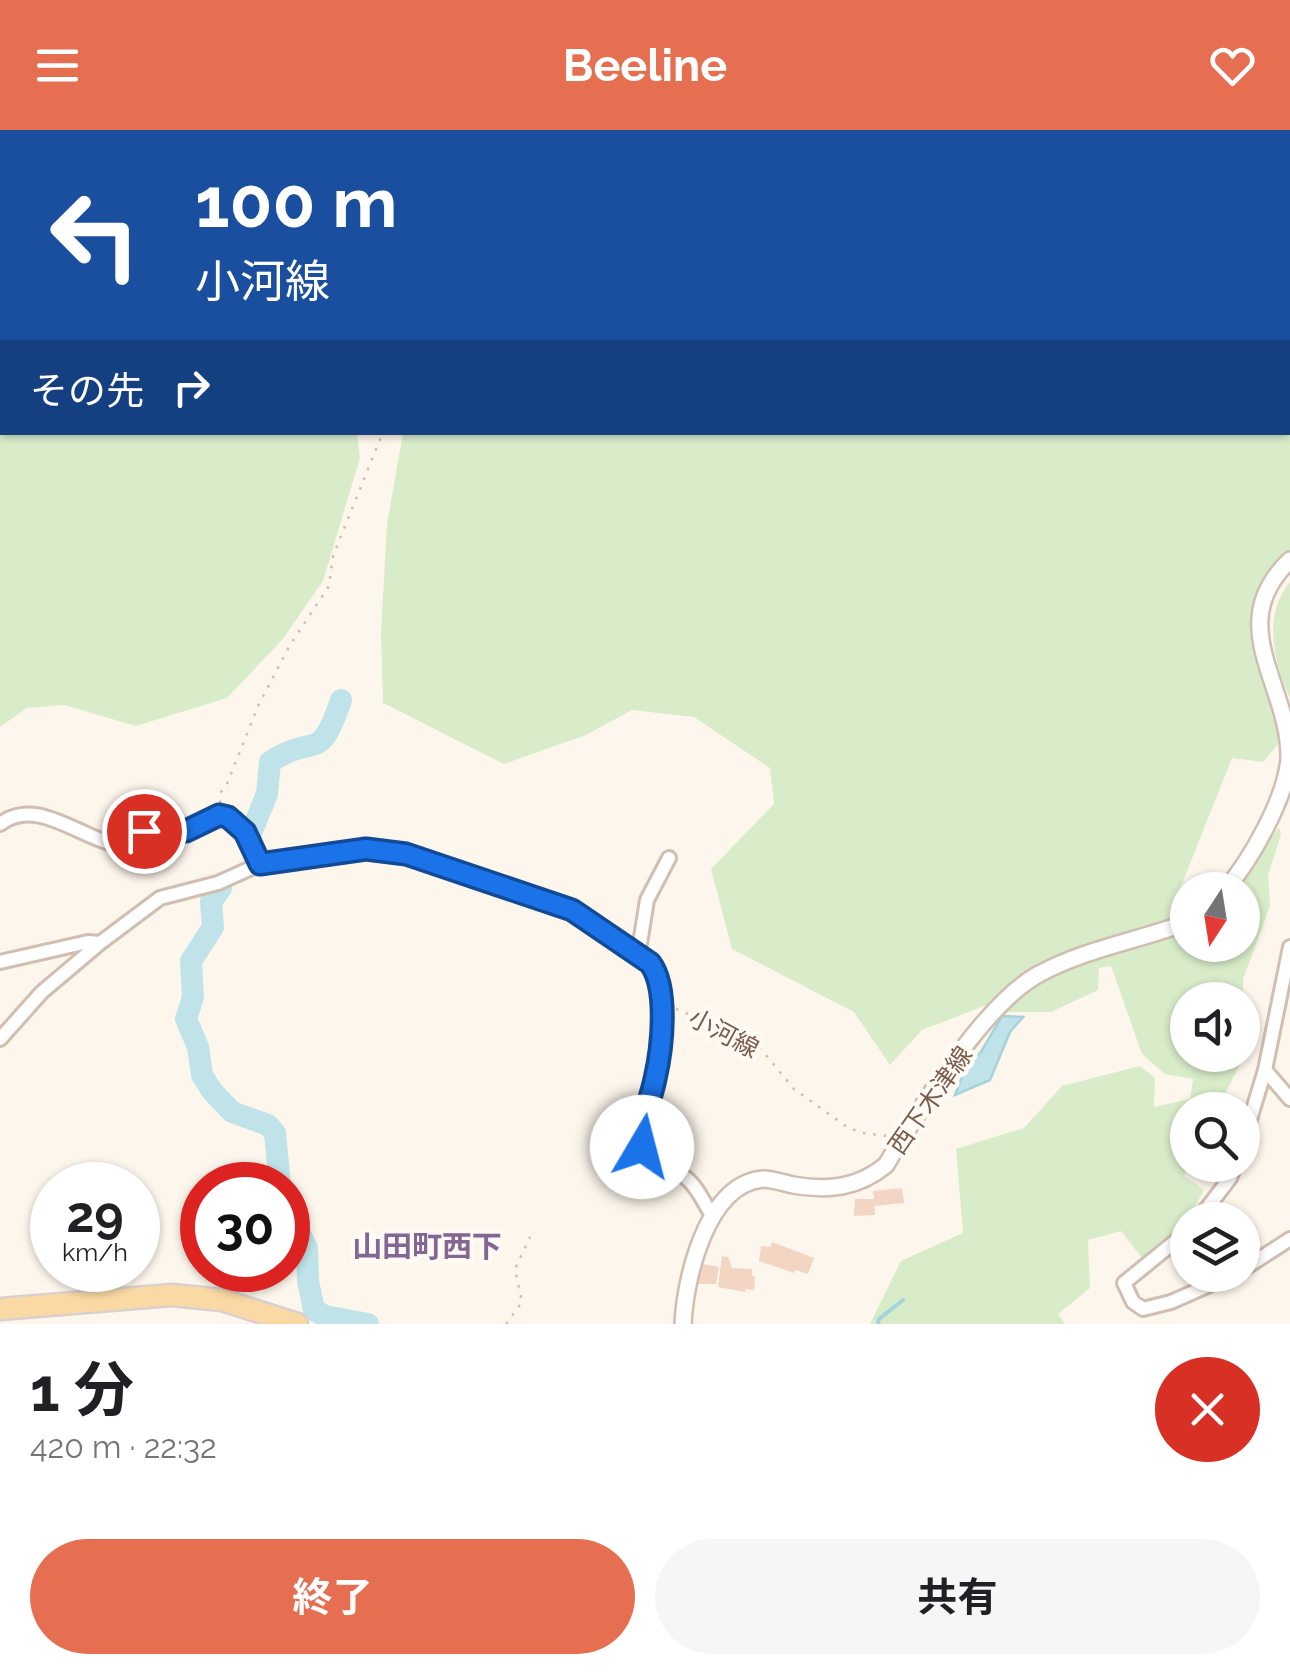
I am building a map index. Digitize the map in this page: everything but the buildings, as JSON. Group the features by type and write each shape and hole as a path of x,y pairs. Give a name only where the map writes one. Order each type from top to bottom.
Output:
{"main road":[{"path":"0,1309 172,1295 222,1300 297,1324"}],"street":[{"path":"1239,872 1284,785 1289,757 1282,710 1267,670 1259,629 1263,599 1290,560"},
{"path":"0,824 10,817 52,818 98,841 131,846 144,831 186,831 219,815 228,817 245,832 260,864"},
{"name":"小河線","path":"0,962 88,942 100,943 160,898 218,882 260,864 366,849 406,854 572,910 650,963 659,974 661,1002"},
{"path":"638,956 647,900 669,858"},
{"name":"西下木津線","path":"682,1324 686,1281 712,1217 742,1187 762,1180 840,1189 870,1178 886,1165 987,1019 1014,988 1086,954 1170,929"},
{"path":"0,1039 42,992 100,943"},
{"path":"1258,1092 1290,947"},
{"path":"661,1002 661,1044 655,1082 640,1127 642,1147 658,1163 688,1179 712,1217"},
{"path":"1265,1070 1290,1099"},
{"path":"1260,1258 1290,1239"},
{"path":"1170,1245 1124,1282 1133,1302 1143,1309 1194,1292"}],"path":[{"path":"219,815 220,792 227,784 258,706 290,644 329,586 334,556 382,435"},
{"name":"小河線","path":"661,1002 703,1020 726,1039 745,1039 761,1049 794,1089 846,1128 862,1134 903,1137"},
{"path":"506,1324 522,1302 515,1270 530,1237"}],"green space":[{"path":"0,435 357,435 360,458 323,581 282,640 227,698 136,726 64,705 27,708 0,727"},
{"path":"403,435 1290,435 1290,550 1262,580 1250,634 1280,742 1263,762 1232,758 1187,872 1170,872 1170,922 1143,934 1086,948 1018,978 989,1004 922,1030 890,1065 854,1012 732,949 711,869 774,804 770,768 694,717 632,710 586,735 504,764 383,703 381,633 387,524"},
{"path":"1290,582 1290,699 1279,670 1273,624 1281,595"},
{"path":"1279,827 1281,835 1268,875 1270,906 1260,933 1260,872 1248,872"},
{"path":"1170,937 1170,962 1249,962 1243,982 1170,982 1170,1072 1236,1072 1226,1092 1191,1092 1193,1079 1165,1074 1142,1054 1111,966 1099,968 1098,990 1051,1012 1005,1012 1047,977"},
{"path":"1140,1066 1155,1078 1154,1107 1170,1103 1170,1182 1193,1182 1204,1190 1197,1202 1170,1202 1170,1237 1142,1258 1121,1231 1088,1240 1090,1288 1058,1314 1065,1324 870,1324 901,1261 963,1233 956,1149 1024,1128 1062,1086"}],"water":[{"path":"1002,1016 1023,1017 1010,1032 990,1080 955,1095 965,1069 981,1052"}],"waterway":[{"path":"251,833 267,794 270,762 321,741 341,700"},
{"path":"221,888 211,902 213,927 191,961 193,997 186,1019 198,1047 202,1075 212,1091 232,1112 268,1125 275,1133 278,1162"},
{"path":"310,1291 314,1310 325,1316 368,1324"},
{"path":"878,1324 903,1300"}],"district":[{"name":"山田町西下","path":"427,1247"}],"route":[{"path":"144,831 186,831 219,815 228,817 245,832 260,864 366,849 406,854 572,910 650,963 659,974 661,1044 655,1082 640,1127 642,1147"}]}
